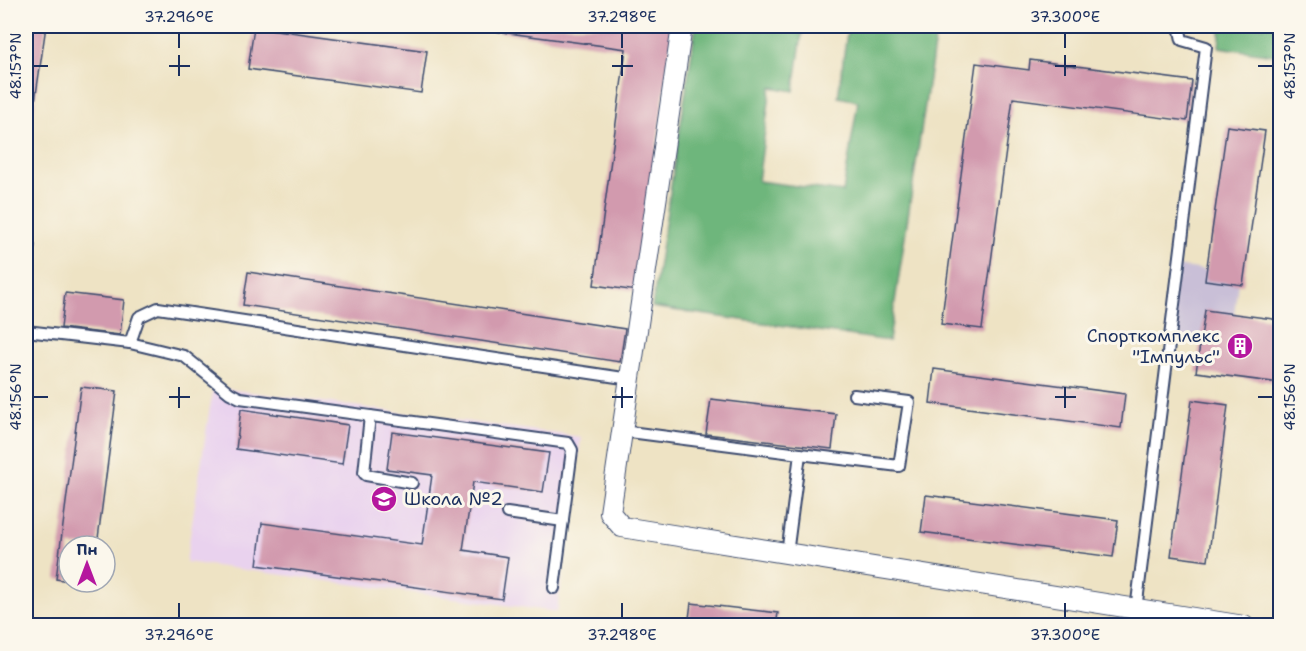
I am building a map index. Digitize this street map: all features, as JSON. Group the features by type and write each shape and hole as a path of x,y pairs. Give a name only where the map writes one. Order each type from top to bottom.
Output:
{"street":[{"path":"682,26 610,513 622,527 1244,626"}],"lane":[{"path":"1136,610 1206,47 1182,40 1179,26"},
{"path":"130,344 139,317 158,308 630,379"},
{"path":"26,331 130,344 184,356 230,393 240,398 568,443 572,450 554,588"},
{"path":"622,431 899,466 909,402 854,395"},
{"path":"370,416 364,473 412,483"},
{"path":"787,554 801,454"},
{"path":"507,513 563,521"}],"shaded area":[{"path":"1177,266 1239,275 1230,346 1168,339"},
{"name":"Школа №2","path":"213,387 581,437 557,612 186,562"}],"green space":[{"path":"696,26 803,26 794,91 771,87 758,181 843,192 858,101 838,97 848,26 937,26 889,341 652,307"},
{"path":"1221,26 1280,26 1280,56 1219,47"}],"building":[{"path":"26,26 46,26 27,156 26,156"},
{"path":"457,26 673,26 637,291 594,285 626,49"},
{"path":"254,27 427,51 421,93 248,69"},
{"path":"1030,60 1192,81 1187,121 1013,98 982,329 941,324 976,63 1029,70"},
{"path":"1227,126 1265,131 1243,285 1205,280"},
{"path":"26,244 35,245 30,281 26,280"},
{"path":"248,272 625,329 620,362 243,305"},
{"path":"65,293 124,300 120,335 61,328"},
{"name":"Спорткомплекс \"Імпульс\"","path":"1205,310 1280,320 1280,383 1196,372"},
{"path":"934,369 1125,394 1121,428 930,403"},
{"path":"81,387 117,391 99,534 62,534"},
{"path":"711,399 836,414 832,449 706,434"},
{"path":"1192,400 1228,405 1208,561 1171,556"},
{"path":"241,409 348,425 342,464 236,449"},
{"path":"392,432 549,453 543,492 473,482 463,550 508,557 502,599 257,565 262,523 422,545 432,475 387,469"},
{"path":"926,495 1118,520 1113,557 921,532"},
{"path":"691,603 778,613 776,626 688,626"}],"place":[{"name":"Спорткомплекс \"Імпульс\"","path":"1240,346"},
{"name":"Школа №2","path":"384,499"}]}
